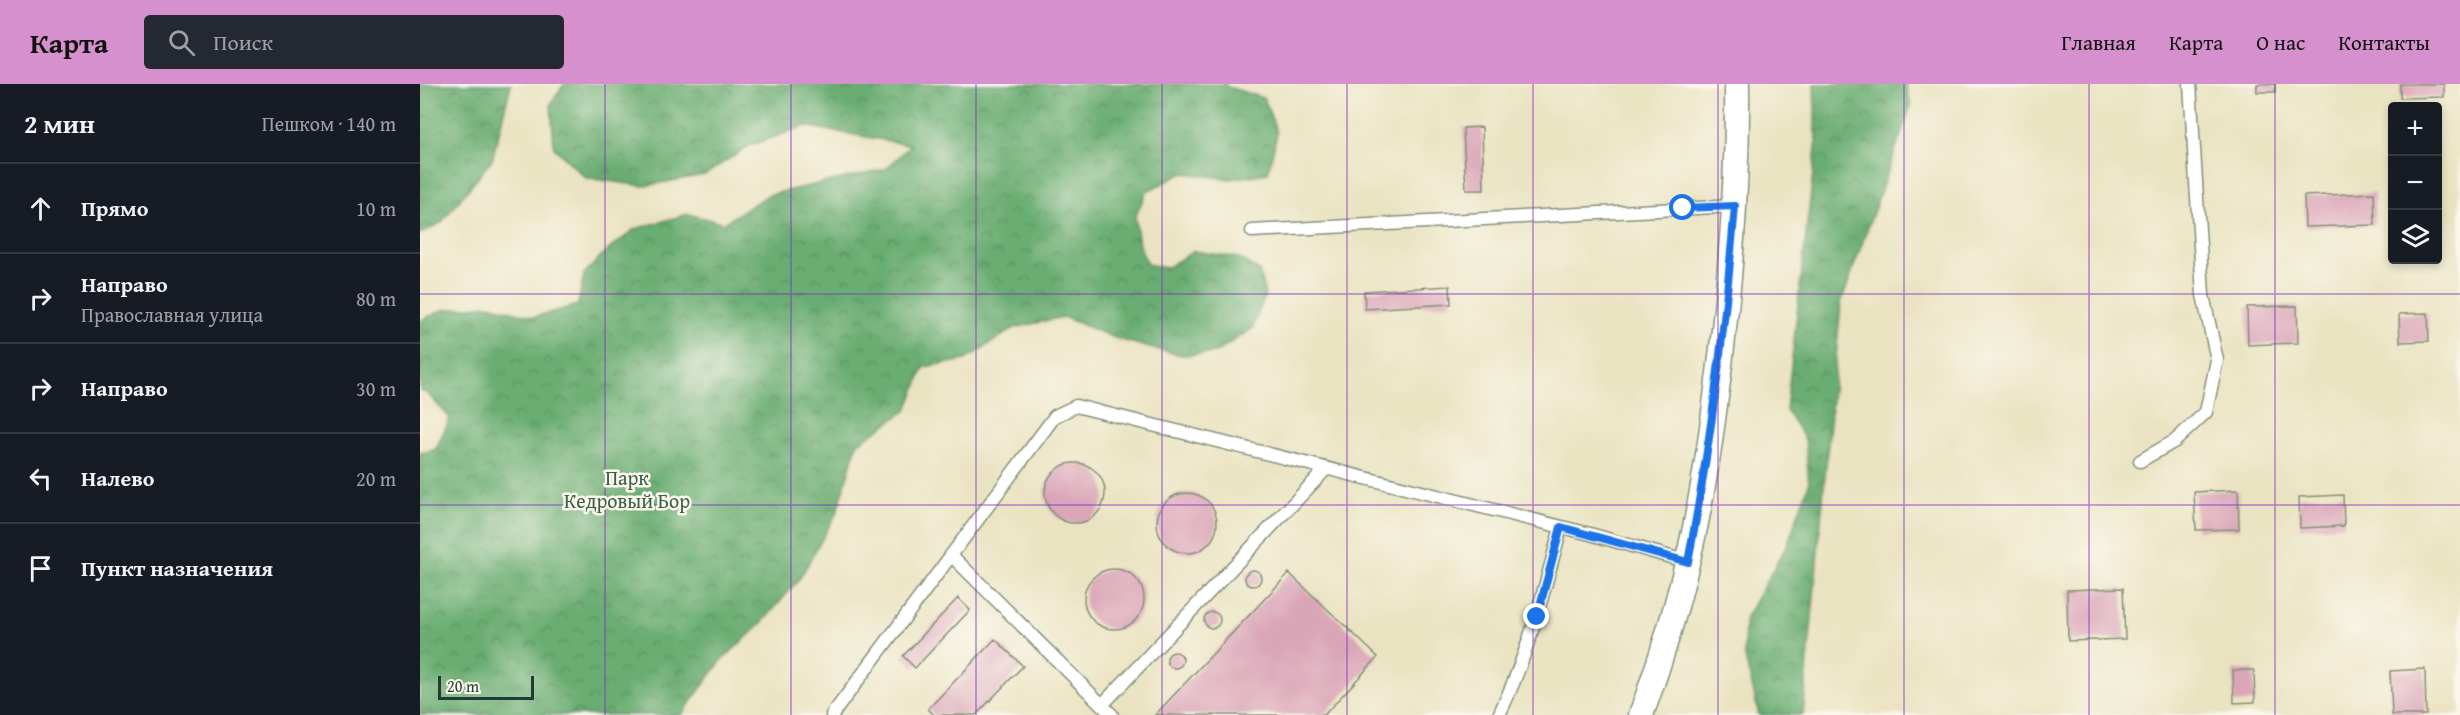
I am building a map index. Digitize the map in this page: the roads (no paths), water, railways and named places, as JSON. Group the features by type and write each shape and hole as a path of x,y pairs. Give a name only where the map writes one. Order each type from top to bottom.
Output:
{"street":[{"path":"1641,715 1665,647 1688,562 1716,399 1735,206 1737,84"}],"lane":[{"path":"2140,460 2175,441 2206,412 2217,360 2203,295 2190,84"},
{"path":"1252,231 1735,206"},
{"path":"832,715 1055,416 1076,406 1561,527 1688,562"},
{"path":"1102,705 1326,468"},
{"path":"1498,715 1511,689 1537,617 1561,527"},
{"path":"951,555 1112,715"}],"park label":[{"name":"Парк Кедровый Бор","path":"627,490"}]}
